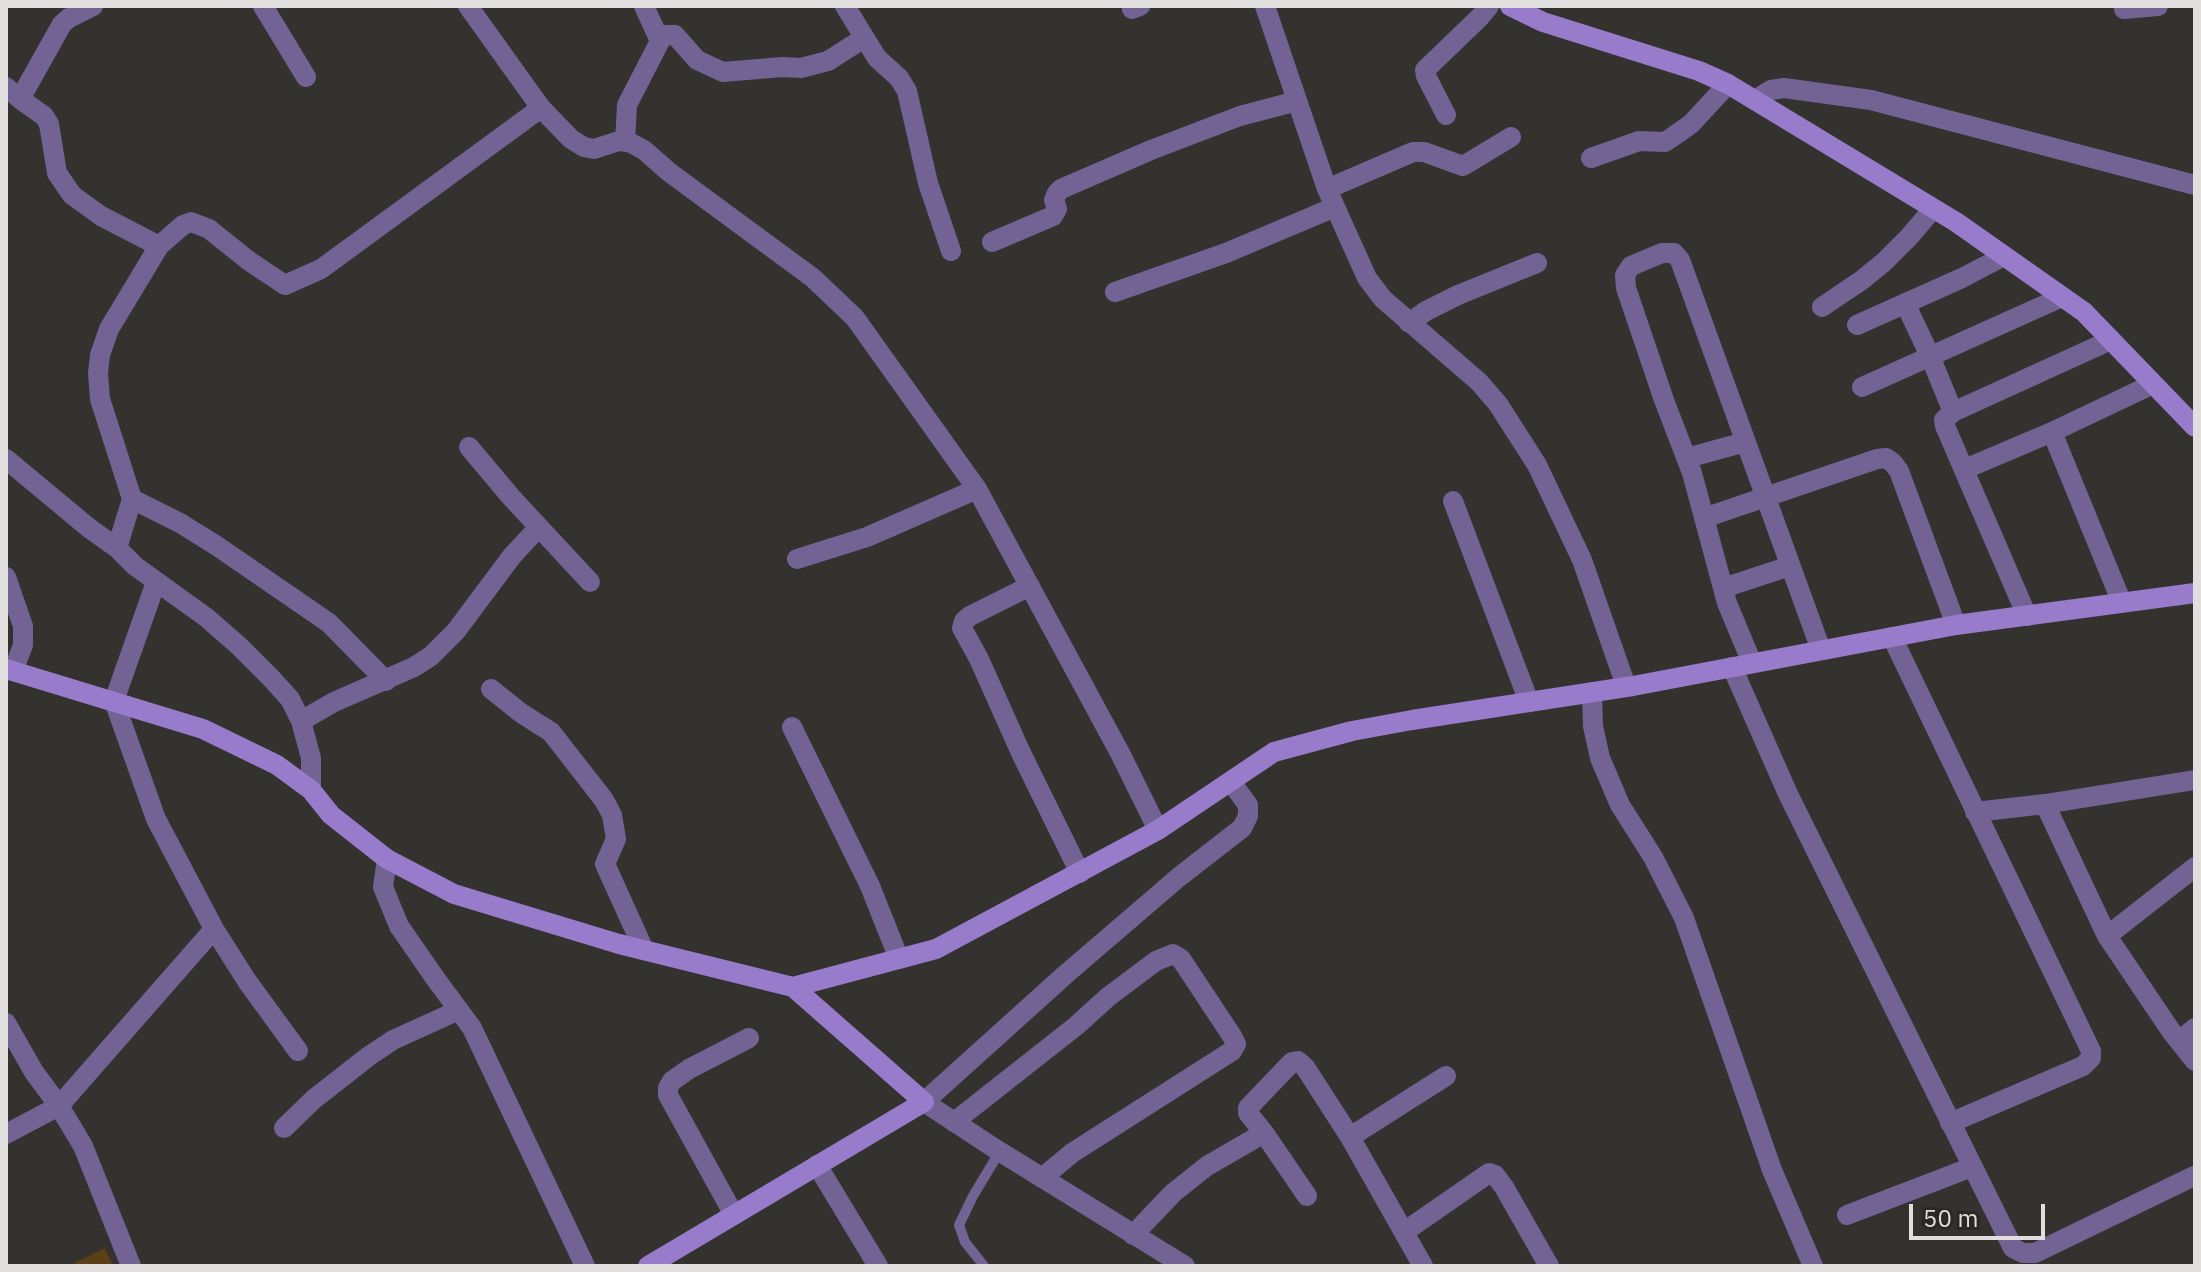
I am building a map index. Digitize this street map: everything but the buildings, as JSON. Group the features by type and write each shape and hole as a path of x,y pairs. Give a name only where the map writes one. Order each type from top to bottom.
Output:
{"street":[{"path":"93,6 62,24 13,93 44,116 49,124 57,173 72,195 101,216 159,246"},
{"path":"263,6 306,77"},
{"path":"468,6 541,108 571,139 594,149 619,141 644,150 669,172 813,278 855,318 977,489 1158,830"},
{"path":"644,6 660,41"},
{"path":"845,6 877,58 899,78 907,91 928,183 951,251"},
{"path":"1265,6 1331,198 1367,278 1383,299 1479,382 1498,404 1537,465 1582,560 1626,686"},
{"path":"1446,115 1425,70 1489,6"},
{"path":"1510,6 1543,22 1699,71 1728,84 1933,209 2084,312 2195,427"},
{"path":"2124,9 2158,6"},
{"path":"625,142 627,105 666,35 675,35 697,60 723,72 801,68 828,61 864,38"},
{"path":"1591,158 1639,141 1665,142 1691,124 1728,84"},
{"path":"1755,100 1771,90 1784,88 1871,100 2195,185"},
{"path":"992,242 1053,216 1057,209 1054,200 1061,189 1240,116 1297,101"},
{"path":"117,548 132,499 100,399 100,355 109,329 159,246 191,222 209,229 285,285 321,269 541,108"},
{"path":"1115,292 1226,253 1413,152 1424,152 1463,166 1511,137"},
{"path":"1822,307 1884,262 1933,209"},
{"path":"1752,663 1727,603 1687,458 1626,288 1625,275 1631,266 1662,253 1674,253 1680,260 1821,650"},
{"path":"1857,325 2004,256"},
{"path":"1409,323 1458,295 1537,263"},
{"path":"1862,387 2062,297"},
{"path":"1905,303 1953,412"},
{"path":"2027,616 1944,420 1953,412 2111,340"},
{"path":"1965,469 2153,384"},
{"path":"2052,432 2122,603"},
{"path":"1687,458 1745,442"},
{"path":"469,447 590,582"},
{"path":"1704,518 1886,458 1899,471 1956,625"},
{"path":"6,459 135,566 207,618 290,699 301,721 311,758 311,790"},
{"path":"797,559 867,537 977,489"},
{"path":"132,499 217,546 329,623 386,681"},
{"path":"1453,501 1529,702"},
{"path":"301,721 431,656 456,631 493,580 539,527"},
{"path":"1723,588 1790,566"},
{"path":"6,577 23,626 23,645 10,670 203,729 277,765 311,790 331,815 387,859 454,894 644,950 793,987 924,1102 1185,1266"},
{"path":"156,582 114,701 156,819 214,929 298,1051"},
{"path":"1030,586 970,616 962,628 1080,873"},
{"path":"793,987 936,949 1158,830 1240,794 1274,752 1352,731 1529,702 1593,710 1626,686 1956,625 2195,593"},
{"path":"1892,637 2091,1051 2091,1058 2083,1066 1950,1123"},
{"path":"1732,667 1788,794 2013,1248 2023,1253 2035,1253 2194,1176"},
{"path":"491,689 551,732 604,800 612,815 616,839 605,864 644,950"},
{"path":"1593,710 1600,758 1620,805 1653,857 1684,918 1772,1170 1813,1266"},
{"path":"792,727 870,886 899,959"},
{"path":"1975,812 2195,780"},
{"path":"648,1266 924,1102 1066,974 1179,877 1242,828 1248,816 1240,794"},
{"path":"2045,804 2098,921 2187,1034 2195,1061"},
{"path":"387,859 383,887 399,926 472,1028 585,1266"},
{"path":"2107,936 2195,867"},
{"path":"6,1134 59,1106 214,929"},
{"path":"954,1122 1156,961 1173,954 1181,959 1232,1036 1236,1044 1232,1051 1072,1153 1042,1178"},
{"path":"284,1128 314,1099 369,1056 393,1040 459,1010"},
{"path":"6,1023 83,1146 131,1266"},
{"path":"734,1215 668,1095 668,1088 672,1081 689,1069 749,1038"},
{"path":"1307,1196 1248,1113 1248,1108 1292,1062 1298,1061 1350,1137 1423,1266"},
{"path":"1350,1137 1446,1076"},
{"path":"1133,1235 1173,1193 1207,1166 1264,1133"},
{"path":"817,1165 878,1266"},
{"path":"1847,1215 1972,1167"},
{"path":"1404,1232 1489,1173 1495,1175 1504,1187 1549,1266"}],"lane":[{"path":"984,1266 965,1242 959,1225 1000,1151"}]}
